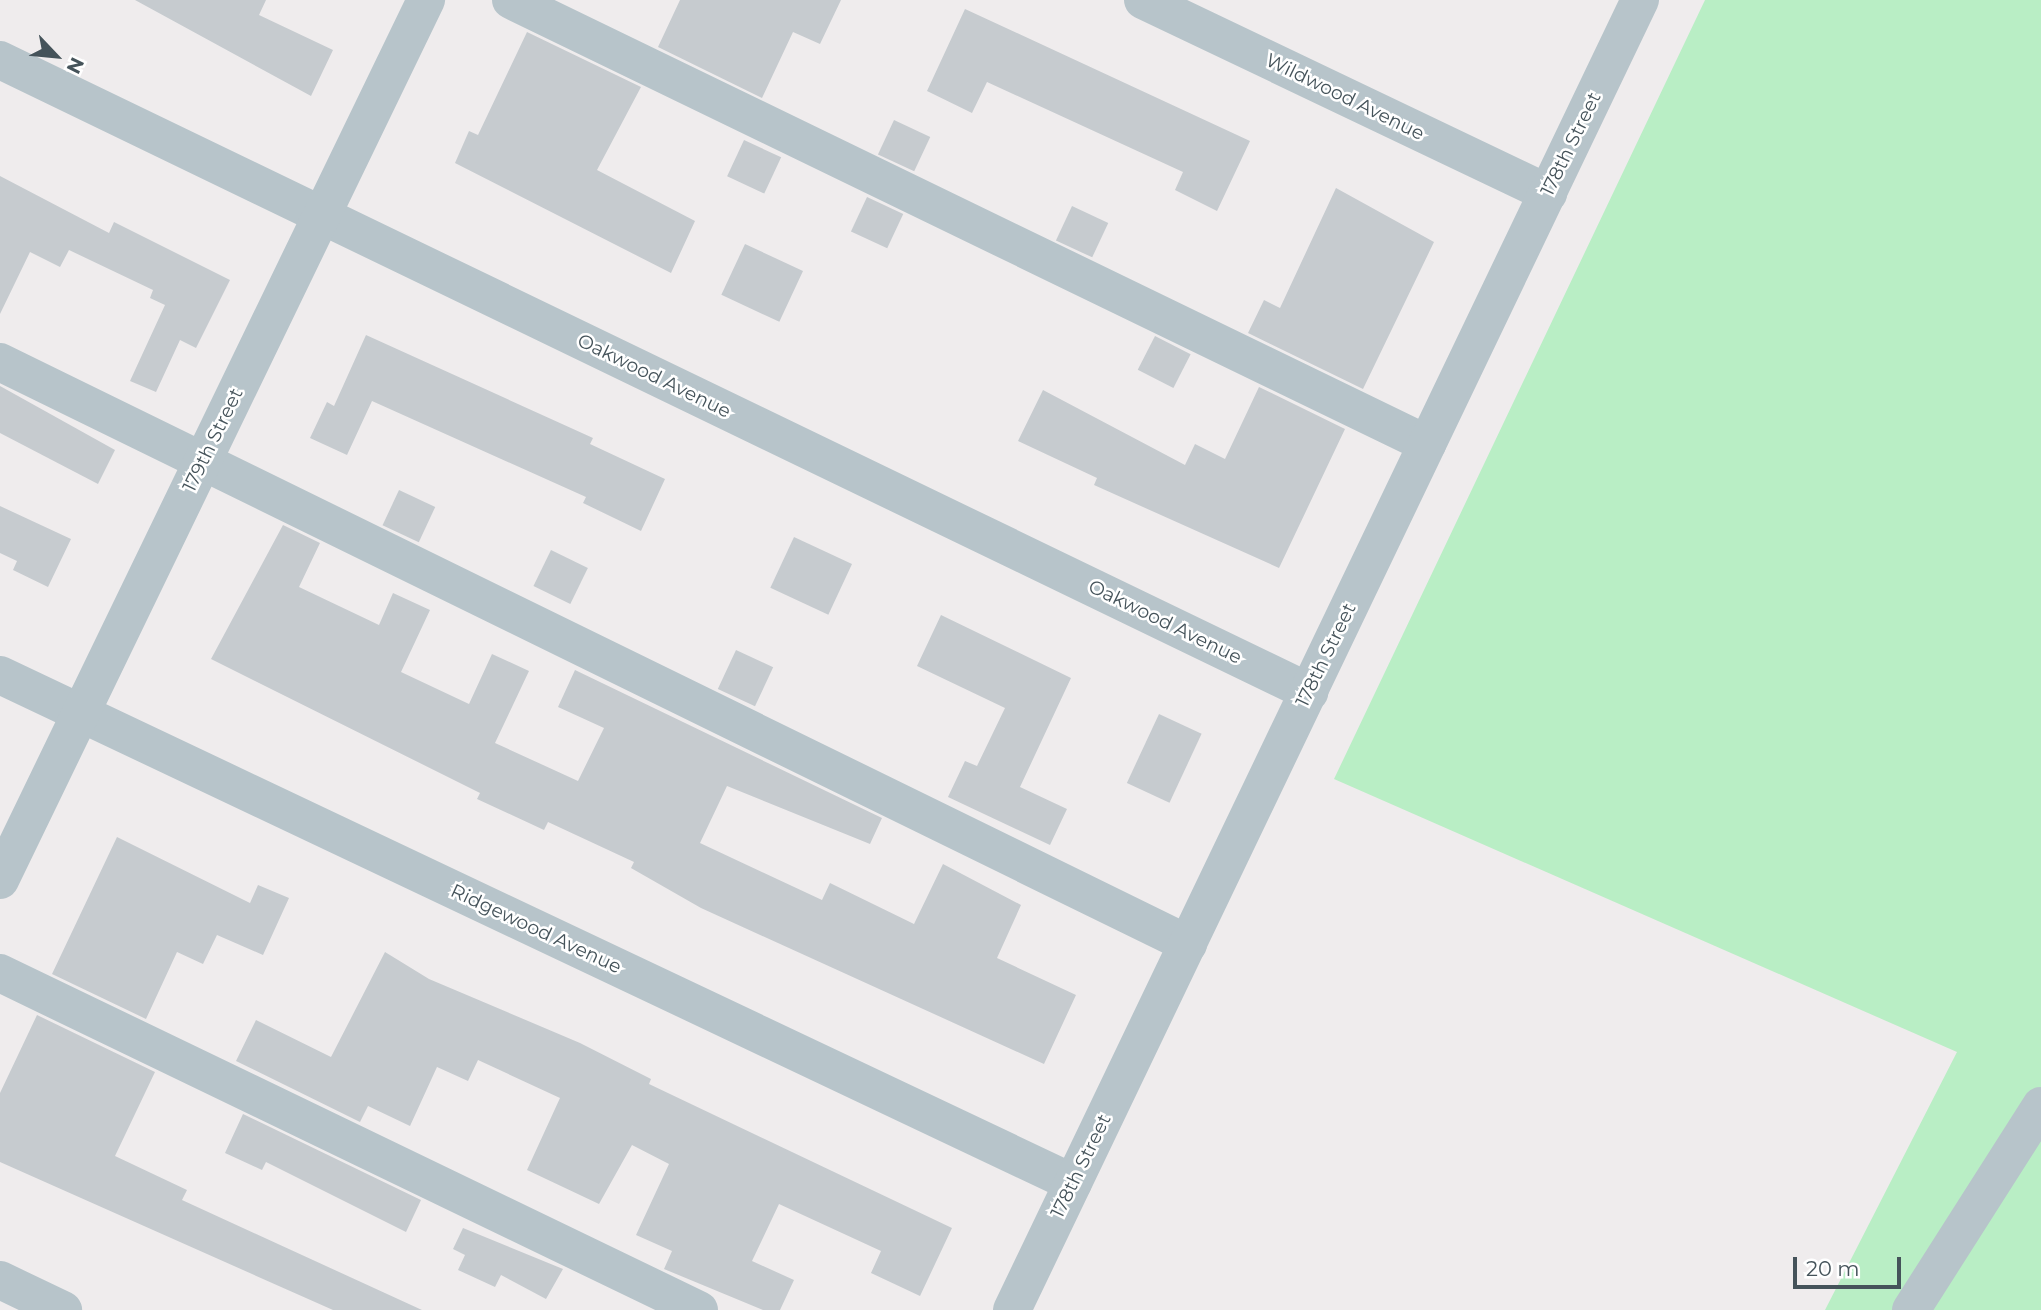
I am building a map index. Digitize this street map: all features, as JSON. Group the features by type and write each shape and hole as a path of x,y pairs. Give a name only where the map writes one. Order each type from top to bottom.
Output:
{"street":[{"name":"179th Street","path":"0,880 426,0"},
{"path":"511,0 1427,444"},
{"name":"Wildwood Avenue","path":"1143,0 1548,193"},
{"name":"178th Street","path":"1012,1310 1640,0"},
{"name":"Oakwood Avenue","path":"0,60 1309,692"},
{"path":"0,362 1188,944"},
{"name":"Ridgewood Avenue","path":"0,675 1073,1183"},
{"path":"0,973 699,1310"},
{"path":"1911,1310 2041,1106"},
{"path":"0,1280 63,1310"}],"green space":[{"path":"1705,0 2041,0 2041,1310 1825,1310 1957,1052 1334,779"}],"building":[{"path":"135,0 266,0 259,15 333,50 311,96"},
{"path":"680,0 841,0 820,44 793,32 762,98 658,47"},
{"path":"965,9 1250,141 1217,211 1175,190 1183,172 987,82 972,113 927,91"},
{"path":"527,32 641,87 597,170 695,221 671,273 455,163 469,131 478,135"},
{"path":"894,120 930,137 914,171 878,154"},
{"path":"744,140 781,157 764,194 727,176"},
{"path":"0,176 109,233 114,222 230,280 196,348 180,340 156,392 130,381 165,305 150,298 153,290 69,250 60,267 30,252 0,314"},
{"path":"1336,188 1434,242 1363,389 1248,333 1264,300 1280,308"},
{"path":"867,197 903,214 887,248 851,231"},
{"path":"1072,206 1108,223 1092,257 1056,240"},
{"path":"745,244 803,271 779,322 721,295"},
{"path":"366,335 593,438 590,444 665,479 641,531 583,503 586,497 372,401 347,455 310,438 327,402 334,406"},
{"path":"1155,336 1191,354 1173,388 1138,370"},
{"path":"0,386 115,450 98,484 0,433"},
{"path":"1259,387 1345,429 1279,568 1094,485 1097,478 1018,441 1043,390 1185,465 1195,444 1225,459"},
{"path":"399,490 435,507 419,542 383,525"},
{"path":"0,506 71,539 48,587 13,570 17,561 0,553"},
{"path":"283,525 320,543 299,587 379,625 393,593 430,610 401,672 469,704 492,654 529,671 495,743 578,781 604,728 558,707 575,670 882,818 870,844 727,786 700,843 822,900 830,883 914,924 943,864 1021,905 997,958 1076,995 1044,1064 701,908 631,868 634,862 548,822 544,830 477,799 480,793 211,659"},
{"path":"794,537 852,564 828,615 770,588"},
{"path":"551,550 588,568 570,604 533,586"},
{"path":"941,615 1071,678 1020,787 1067,809 1050,845 948,797 965,761 977,766 1005,708 917,666"},
{"path":"736,650 773,667 755,706 718,689"},
{"path":"1159,714 1202,734 1169,803 1127,783"},
{"path":"117,837 250,903 258,885 289,898 263,955 217,935 203,964 177,952 146,1019 52,974"},
{"path":"385,952 429,979 580,1043 651,1079 649,1084 952,1228 920,1296 871,1273 881,1251 779,1204 752,1261 794,1280 780,1310 763,1310 664,1269 672,1251 636,1235 669,1164 632,1145 599,1204 527,1170 560,1098 478,1060 468,1081 437,1067 410,1126 368,1106 360,1122 236,1061 256,1020 331,1057"},
{"path":"37,1015 155,1072 115,1156 187,1190 182,1200 422,1310 333,1310 0,1162 0,1093"},
{"path":"243,1114 421,1200 406,1232 266,1162 262,1170 225,1153"},
{"path":"463,1228 563,1269 546,1299 501,1275 495,1287 458,1270 465,1255 453,1249"}]}
